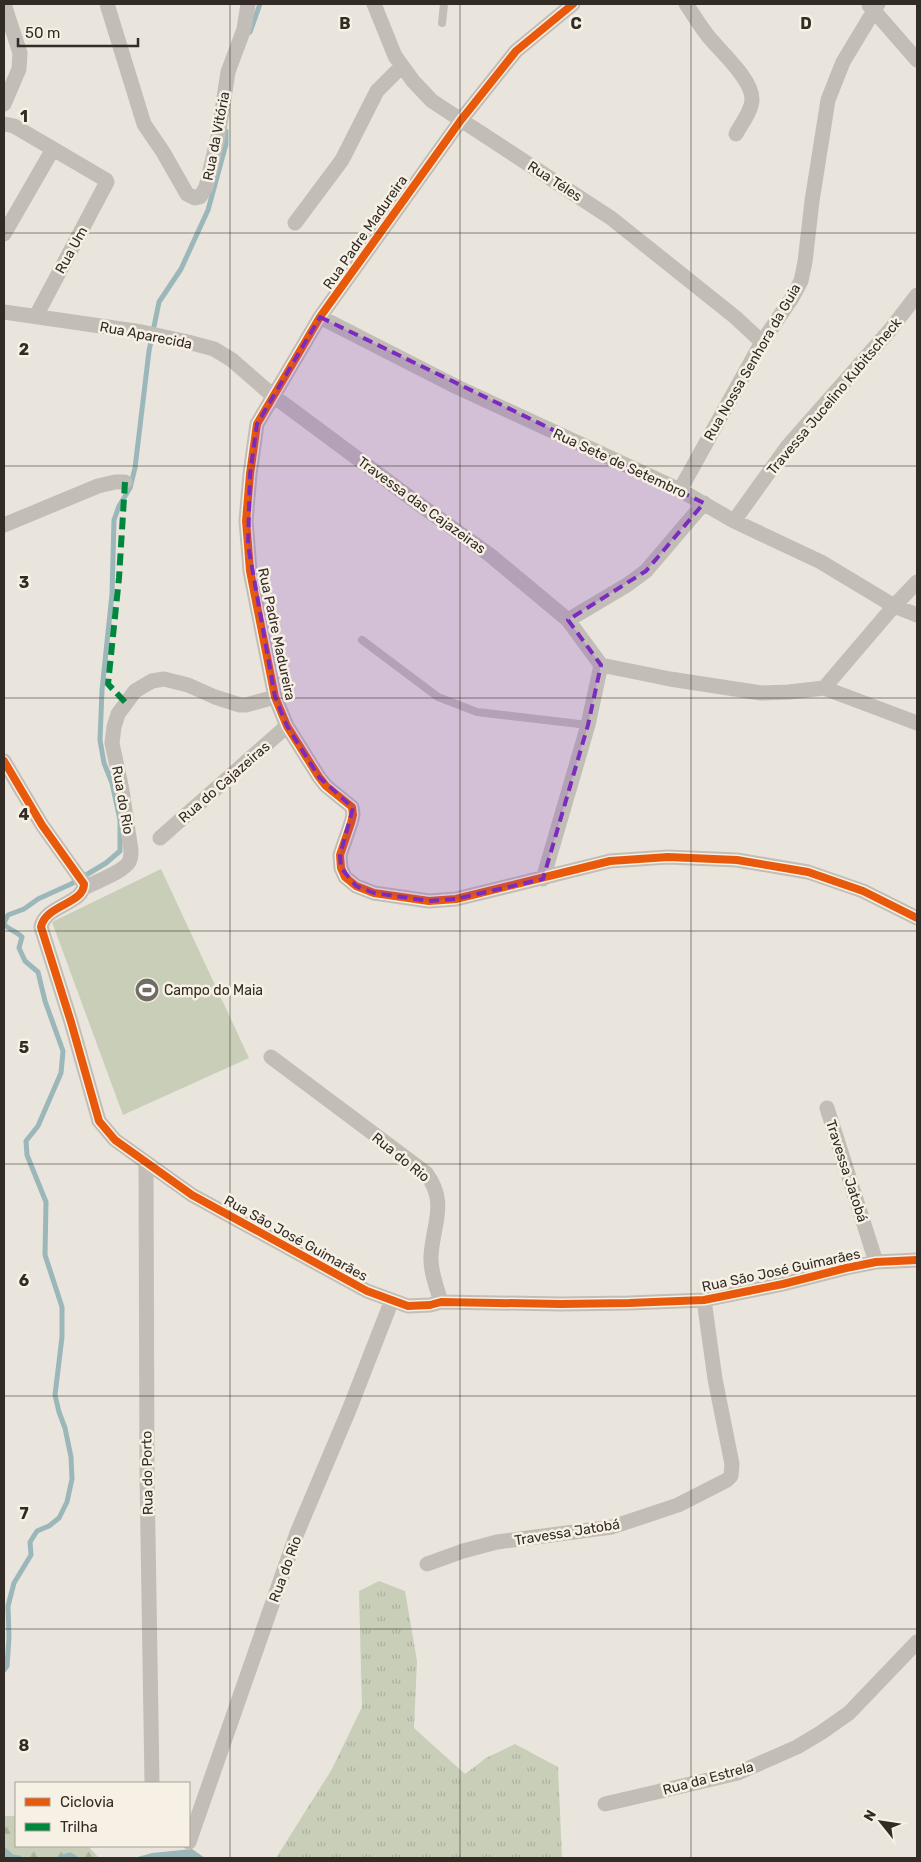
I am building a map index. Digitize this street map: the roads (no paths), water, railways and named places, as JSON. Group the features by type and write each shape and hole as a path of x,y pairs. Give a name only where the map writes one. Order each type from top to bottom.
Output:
{"street":[{"path":"4,4 20,53 19,69 4,104"},
{"name":"Rua da Vitória","path":"108,4 144,124 163,152 187,194 195,198 200,197 206,187 218,137 228,72 244,29 248,4"},
{"name":"Rua Téles","path":"374,4 395,56 432,101 611,218 735,317 762,342"},
{"name":"Rua Padre Madureira","path":"573,4 516,51 461,120 320,317 256,424 246,521 250,571 275,697 287,726 326,786 352,807 353,815 340,855 341,868 345,877 356,886 374,893 428,901 456,899 610,861 668,857 737,860 808,872 863,891 917,918"},
{"path":"686,4 707,34 741,75 750,90 751,104 736,134"},
{"path":"874,6 917,60"},
{"name":"Rua Nossa Senhora da Guia","path":"680,490 762,342 792,298 801,281 806,262 813,191 828,100 836,76 874,6"},
{"path":"295,223 342,160 377,91 402,66"},
{"path":"4,124 14,126 53,148 4,234"},
{"name":"Rua Um","path":"36,316 107,185 106,180 53,148"},
{"name":"Travessa Jucelino Kubitscheck","path":"734,521 787,447 890,330 917,296"},
{"name":"Rua Aparecida","path":"4,312 142,332 214,349 232,360 272,395"},
{"name":"Rua Sete de Setembro","path":"320,317 457,387 680,490 734,521 821,562 894,606 917,615"},
{"name":"Travessa das Cajazeiras","path":"272,395 490,555 568,620 601,665"},
{"path":"4,525 98,486 114,482 125,482"},
{"path":"568,620 628,585 646,571 704,503"},
{"path":"824,688 917,582"},
{"path":"543,879 588,725 601,665 670,680 761,693 824,688 917,722"},
{"name":"Rua do Rio","path":"80,879 120,870 128,864 131,858 122,790 112,743 118,714 135,691 152,681 164,679 188,685 214,697 246,705 275,697"},
{"name":"Rua do Cajazeiras","path":"160,838 287,726"},
{"path":"4,761 42,825 80,879"},
{"name":"Rua São José Guimarães","path":"80,879 77,897 46,915 41,923 41,930 71,1022 99,1121 115,1140 192,1195 367,1290 408,1306 430,1306 441,1302 580,1304 704,1300 876,1262 917,1260"},
{"name":"Rua do Rio","path":"271,1057 426,1173 434,1184 438,1197 439,1212 431,1258 441,1302"},
{"name":"Travessa Jatobá","path":"827,1108 876,1262"},
{"name":"Rua do Porto","path":"146,1163 147,1464 152,1782"},
{"name":"Rua do Rio","path":"190,1839 297,1533 349,1410 392,1300"},
{"name":"Travessa Jatobá","path":"426,1564 497,1542 612,1527 678,1505 727,1480 730,1476 732,1464 715,1379 704,1300"},
{"name":"Rua da Estrela","path":"605,1804 738,1773 796,1748 849,1713 917,1642"}],"lane":[{"path":"442,23 444,4"},
{"path":"362,640 438,697 477,712 588,725"}],"water":[{"path":"192,1849 205,1858 134,1858 152,1853"}],"waterway":[{"path":"250,32 260,4"},
{"path":"4,923 8,915 24,909 38,899 71,884 106,863 120,851 120,820 112,783 104,763 100,740 102,690 112,594 114,520 119,506 130,488 135,468 149,351 159,302 181,269 208,210 226,144 226,131"},
{"path":"4,924 22,937 19,948 25,961 38,972 45,1001 63,1051 61,1073 38,1126 26,1141 27,1155 46,1202 45,1255 62,1307 62,1337 55,1395 71,1457 72,1479 67,1502 59,1518 49,1526 37,1531 30,1542 31,1555 14,1583 8,1606 9,1638 7,1666 4,1670"},
{"path":"4,1850 12,1857 19,1858"},
{"path":"60,1858 70,1855 75,1858"}],"place":[{"name":"Campo do Maia","path":"147,990"}]}
